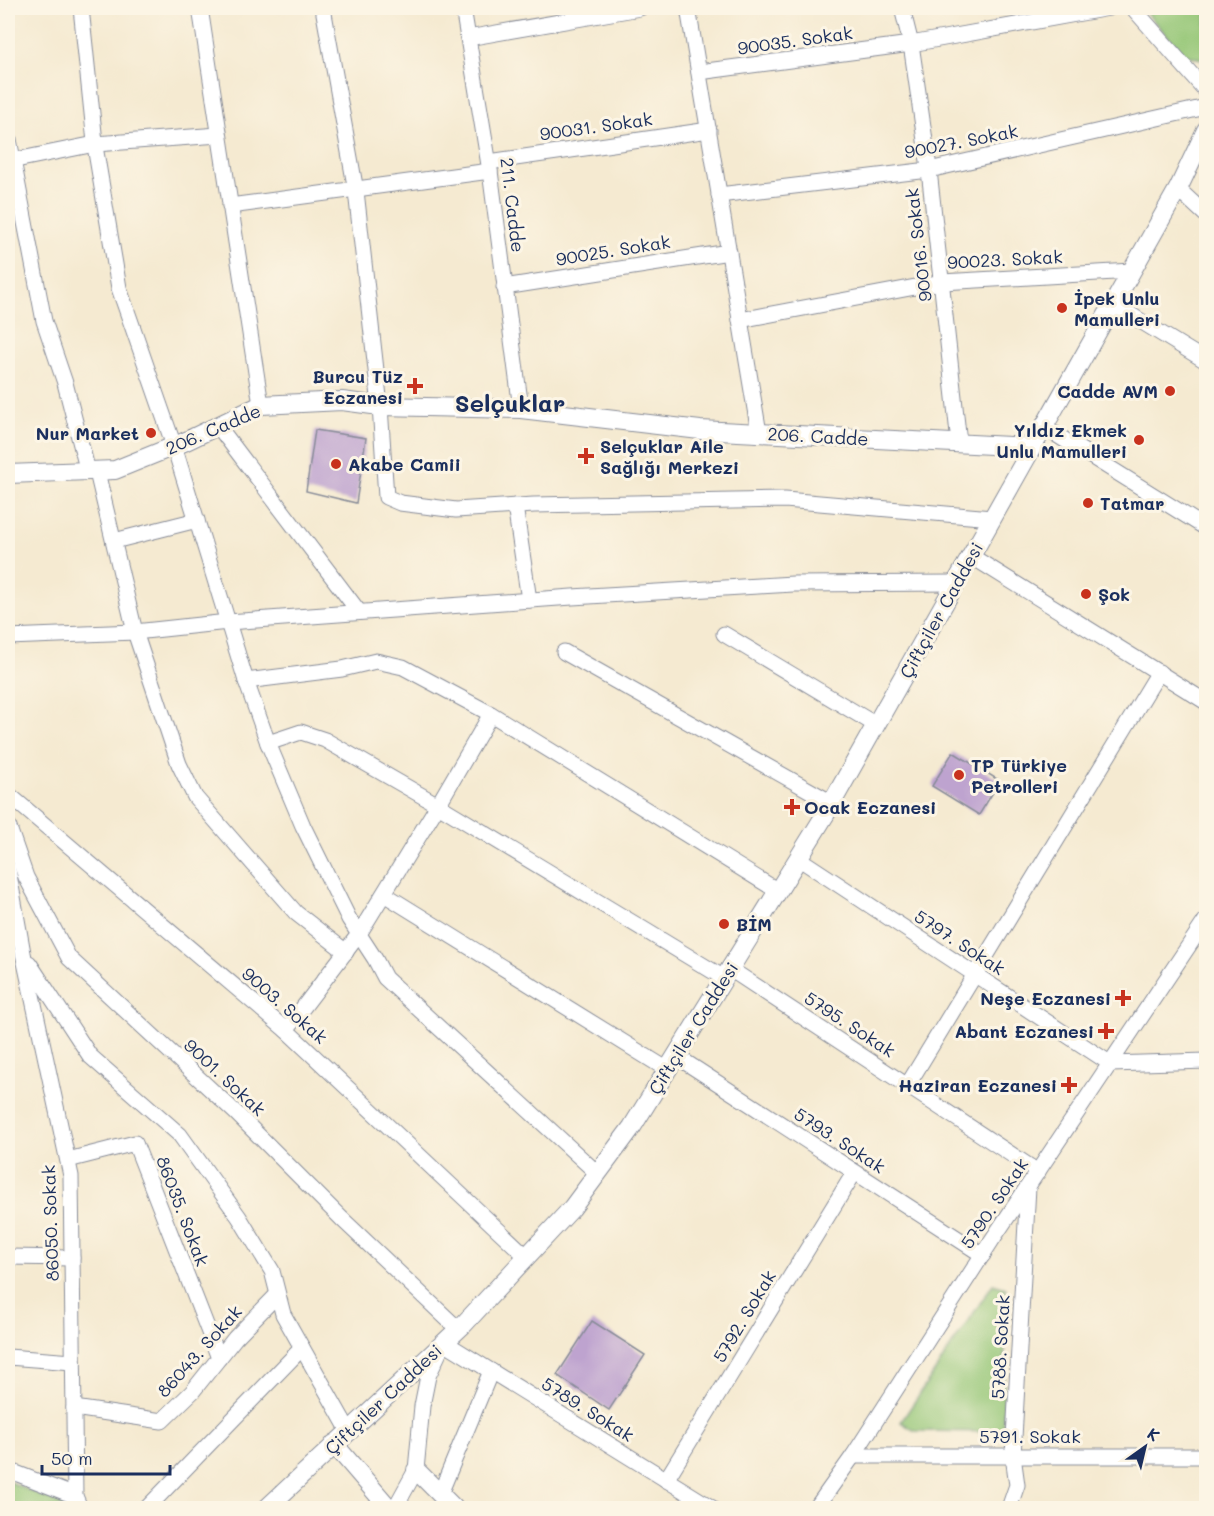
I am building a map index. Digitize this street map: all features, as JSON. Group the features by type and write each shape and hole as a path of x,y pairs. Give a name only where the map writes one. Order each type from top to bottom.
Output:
{"street":[{"path":"81,8 95,144 119,288 174,446 246,681 268,744 303,826 349,920 385,978 597,1173"},
{"path":"200,8 261,405"},
{"path":"323,8 356,191 380,405 387,497 400,503 456,510 785,500 992,519"},
{"name":"211. Cadde","path":"463,8 489,166 521,409"},
{"path":"468,38 640,8"},
{"path":"688,8 759,433"},
{"name":"90016. Sokak","path":"902,8 911,44 929,170 959,443"},
{"name":"90035. Sokak","path":"699,72 911,44 1109,8"},
{"path":"1133,8 1206,91"},
{"name":"90027. Sokak","path":"719,195 929,170 1206,107"},
{"name":"90031. Sokak","path":"230,206 356,191 489,166 708,130"},
{"name":"Çiftçiler Caddesi","path":"267,1509 458,1329 527,1257 572,1208 632,1127 832,803 1132,272 1178,189 1206,130"},
{"path":"8,134 11,161 44,321 114,541 135,632 179,764 195,797 296,913 346,952"},
{"path":"11,161 95,144 219,135"},
{"name":"Çiftçiler Caddesi","path":"1178,189 1206,154"},
{"path":"1178,189 1206,215"},
{"name":"90025. Sokak","path":"504,287 729,252"},
{"name":"90023. Sokak","path":"740,320 942,282 1132,272"},
{"path":"1113,304 1206,361"},
{"name":"206. Cadde","path":"8,474 115,470 174,446 261,405 342,401 380,405 521,409 700,430 1032,447"},
{"path":"218,426 359,612"},
{"path":"1044,427 1206,528"},
{"path":"515,507 529,600"},
{"path":"114,541 197,520"},
{"path":"971,556 1206,702"},
{"path":"8,637 135,632 359,612 793,584 956,583"},
{"path":"724,634 876,725"},
{"path":"564,652 832,803"},
{"path":"246,681 342,669 376,661 403,667 491,714 778,891"},
{"path":"907,1086 1159,672"},
{"path":"286,1030 359,934 491,714"},
{"name":"5795. Sokak","path":"268,744 301,732 325,740 727,974 907,1086 1038,1172"},
{"name":"9003. Sokak","path":"8,794 286,1030 527,1257"},
{"name":"9001. Sokak","path":"8,825 26,877 69,958 235,1112 342,1219 458,1329"},
{"name":"5797. Sokak","path":"798,858 1111,1064"},
{"name":"86050. Sokak","path":"8,869 23,953 71,1176 73,1362 78,1502"},
{"name":"5793. Sokak","path":"384,894 672,1063 854,1173 982,1255"},
{"name":"5790. Sokak","path":"816,1509 854,1456 982,1255 1206,920"},
{"path":"23,953 90,1056 180,1135 239,1217 272,1271 283,1314 349,1431"},
{"path":"1111,1064 1206,1061"},
{"name":"86035. Sokak","path":"68,1160 135,1143 219,1358"},
{"name":"5792. Sokak","path":"666,1480 854,1173"},
{"name":"5788. Sokak","path":"1009,1509 1017,1485 1013,1456 1028,1187"},
{"path":"8,1257 72,1258"},
{"name":"86043. Sokak","path":"74,1408 162,1421 192,1392 235,1338 278,1295"},
{"path":"395,1509 416,1470 422,1406 428,1376 444,1342"},
{"name":"5789. Sokak","path":"444,1342 712,1509"},
{"path":"147,1509 302,1348"},
{"path":"8,1357 73,1362"},
{"path":"440,1494 491,1371"},
{"path":"334,1444 389,1509"},
{"name":"5791. Sokak","path":"854,1456 1206,1456"},
{"path":"8,1470 78,1502"},
{"path":"416,1470 454,1509"}],"green space":[{"path":"1142,8 1206,8 1206,60 1185,55"},
{"path":"993,1284 1006,1288 1003,1432 915,1431 901,1422"},
{"path":"8,1481 67,1507 68,1508 8,1508"}],"building":[{"name":"Akabe Camii","path":"315,430 366,438 356,503 306,491"},
{"path":"953,752 1000,781 979,815 932,786"},
{"path":"592,1321 645,1355 609,1410 557,1375"}],"place":[{"name":"İpek Unlu Mamulleri","path":"1062,308"},
{"name":"Burcu Tüz Eczanesi","path":"415,386"},
{"name":"Cadde AVM","path":"1170,391"},
{"name":"Nur Market","path":"151,433"},
{"name":"Yıldız Ekmek Unlu Mamulleri","path":"1139,440"},
{"name":"Selçuklar Aile Sağlığı Merkezi","path":"586,456"},
{"name":"Akabe Camii","path":"336,464"},
{"name":"Tatmar","path":"1088,503"},
{"name":"Şok","path":"1086,594"},
{"name":"TP Türkiye Petrolleri","path":"959,775"},
{"name":"Ocak Eczanesi","path":"792,807"},
{"name":"BİM","path":"724,924"},
{"name":"Neşe Eczanesi","path":"1123,998"},
{"name":"Abant Eczanesi","path":"1106,1031"},
{"name":"Haziran Eczanesi","path":"1069,1085"}],"district":[{"name":"Selçuklar","path":"510,402"}]}
